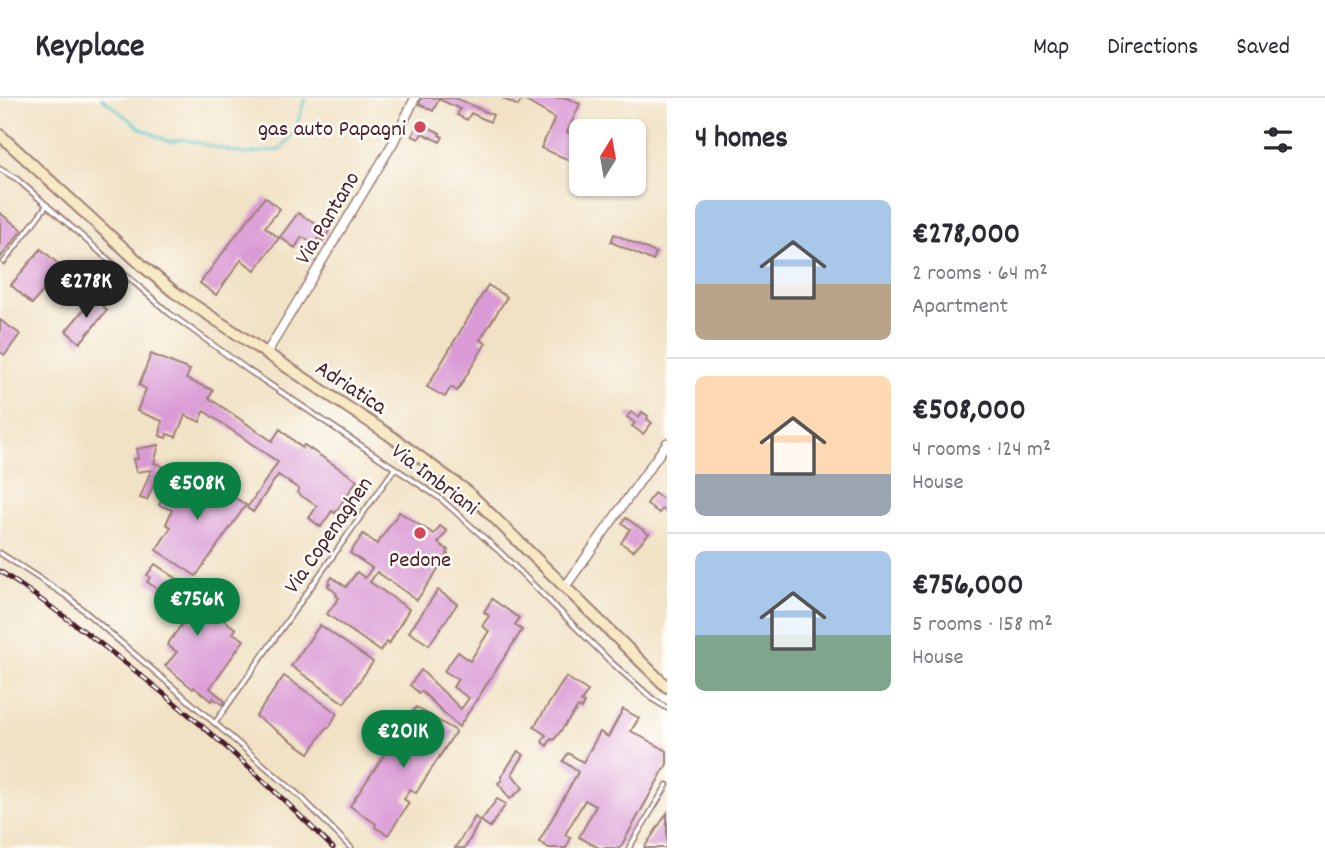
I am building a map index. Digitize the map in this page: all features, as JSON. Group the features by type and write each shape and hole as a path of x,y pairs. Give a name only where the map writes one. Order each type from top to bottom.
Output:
{"main road":[{"name":"Adriatica","path":"1,137 154,275 192,304 388,434 468,492 667,687"}],"street":[{"name":"Via Pantano","path":"266,354 393,143 415,98"},
{"path":"565,587 667,443"}],"lane":[{"path":"0,176 2,170"},
{"name":"Via Imbriani","path":"2,170 47,205 169,313 451,508 500,552 612,663 667,708"},
{"path":"4,262 47,205"},
{"name":"Via Copenaghen","path":"215,723 395,468"},
{"path":"0,553 68,597 302,798 351,848"},
{"path":"629,848 667,785"}],"building":[{"path":"421,98 456,98 493,115 490,122 471,113 467,120 457,115 460,109 439,99 433,111 419,104"},
{"path":"502,98 567,98 580,104 573,119 569,119 569,160 541,148 555,118 522,99 518,106"},
{"path":"420,120 440,133 443,137 440,142 422,133 419,139 412,136"},
{"path":"265,197 280,209 265,227 279,238 255,270 241,260 216,295 200,283"},
{"path":"0,213 22,230 0,258"},
{"path":"298,213 329,231 323,241 318,238 314,244 302,237 295,248 280,237"},
{"path":"614,234 656,253 653,261 611,242"},
{"path":"41,249 63,268 32,304 11,285"},
{"path":"488,285 507,297 480,340 486,343 457,391 451,387 445,397 427,387"},
{"path":"93,298 107,310 80,343 66,331"},
{"path":"0,320 20,334 5,355 0,352"},
{"path":"151,354 190,370 186,379 213,390 209,398 272,441 280,429 302,448 304,445 357,480 335,513 332,511 321,527 309,518 317,506 297,493 299,489 278,475 253,512 247,508 278,462 204,411 200,422 185,415 176,437 167,434 166,438 160,436 162,421 137,411 146,389 139,385"},
{"path":"631,412 639,417 642,412 652,423 643,434 632,426 635,423 627,417"},
{"path":"159,445 154,463 165,467 161,468 147,500 140,498 151,470 136,472 133,459 138,459 136,449"},
{"path":"190,468 246,505 196,576 156,550 171,527 166,524 172,510 159,505 164,493 176,498"},
{"path":"654,493 667,501 667,512 662,509 659,513 647,504"},
{"path":"399,512 434,534 440,526 447,531 438,543 448,550 448,554 417,600 377,572 370,582 409,609 389,644 387,642 380,651 327,614 339,598 328,583 332,577 346,587 357,572 365,578 372,568 350,553 363,534 377,544"},
{"path":"626,518 649,534 633,551 621,543 630,529 622,523"},
{"path":"155,564 189,587 185,592 236,629 233,633 244,640 210,688 225,701 223,705 213,698 211,701 194,687 193,689 165,666 177,652 167,645 187,617 182,614 186,608 147,582 150,577 147,575"},
{"path":"438,590 457,604 429,645 409,632"},
{"path":"492,599 519,618 515,625 522,630 459,727 421,691 419,693 410,685 421,670 461,709 469,698 453,687 458,679 444,671 458,652 470,661 489,631 482,626 489,616 484,612"},
{"path":"320,625 373,662 344,703 291,666"},
{"path":"284,676 337,713 309,753 256,716"},
{"path":"566,677 588,691 581,702 584,703 581,709 578,707 547,746 542,742 546,735 534,727"},
{"path":"416,707 456,731 416,793 410,789 404,799 409,803 388,835 350,806"},
{"path":"623,709 639,718 631,731 667,751 667,764 620,848 599,848 579,837 596,806 585,800 565,835 571,838 566,848 549,848 539,842 578,772 563,761 568,753 583,762 600,732 608,737"},
{"path":"518,751 524,755 512,774 523,788 510,799 498,783"},
{"path":"497,799 506,804 490,827 481,821"},
{"path":"667,813 667,848 644,848"},
{"path":"475,817 480,821 465,848 455,848"}],"waterway":[{"path":"102,98 140,128 170,142 182,139 244,154 280,150 295,131 305,98"}],"railway":[{"path":"0,571 88,634 173,702 255,773 333,848"}],"place":[{"name":"gas auto Papagni","path":"420,127"},
{"name":"Pedone","path":"420,533"}]}
